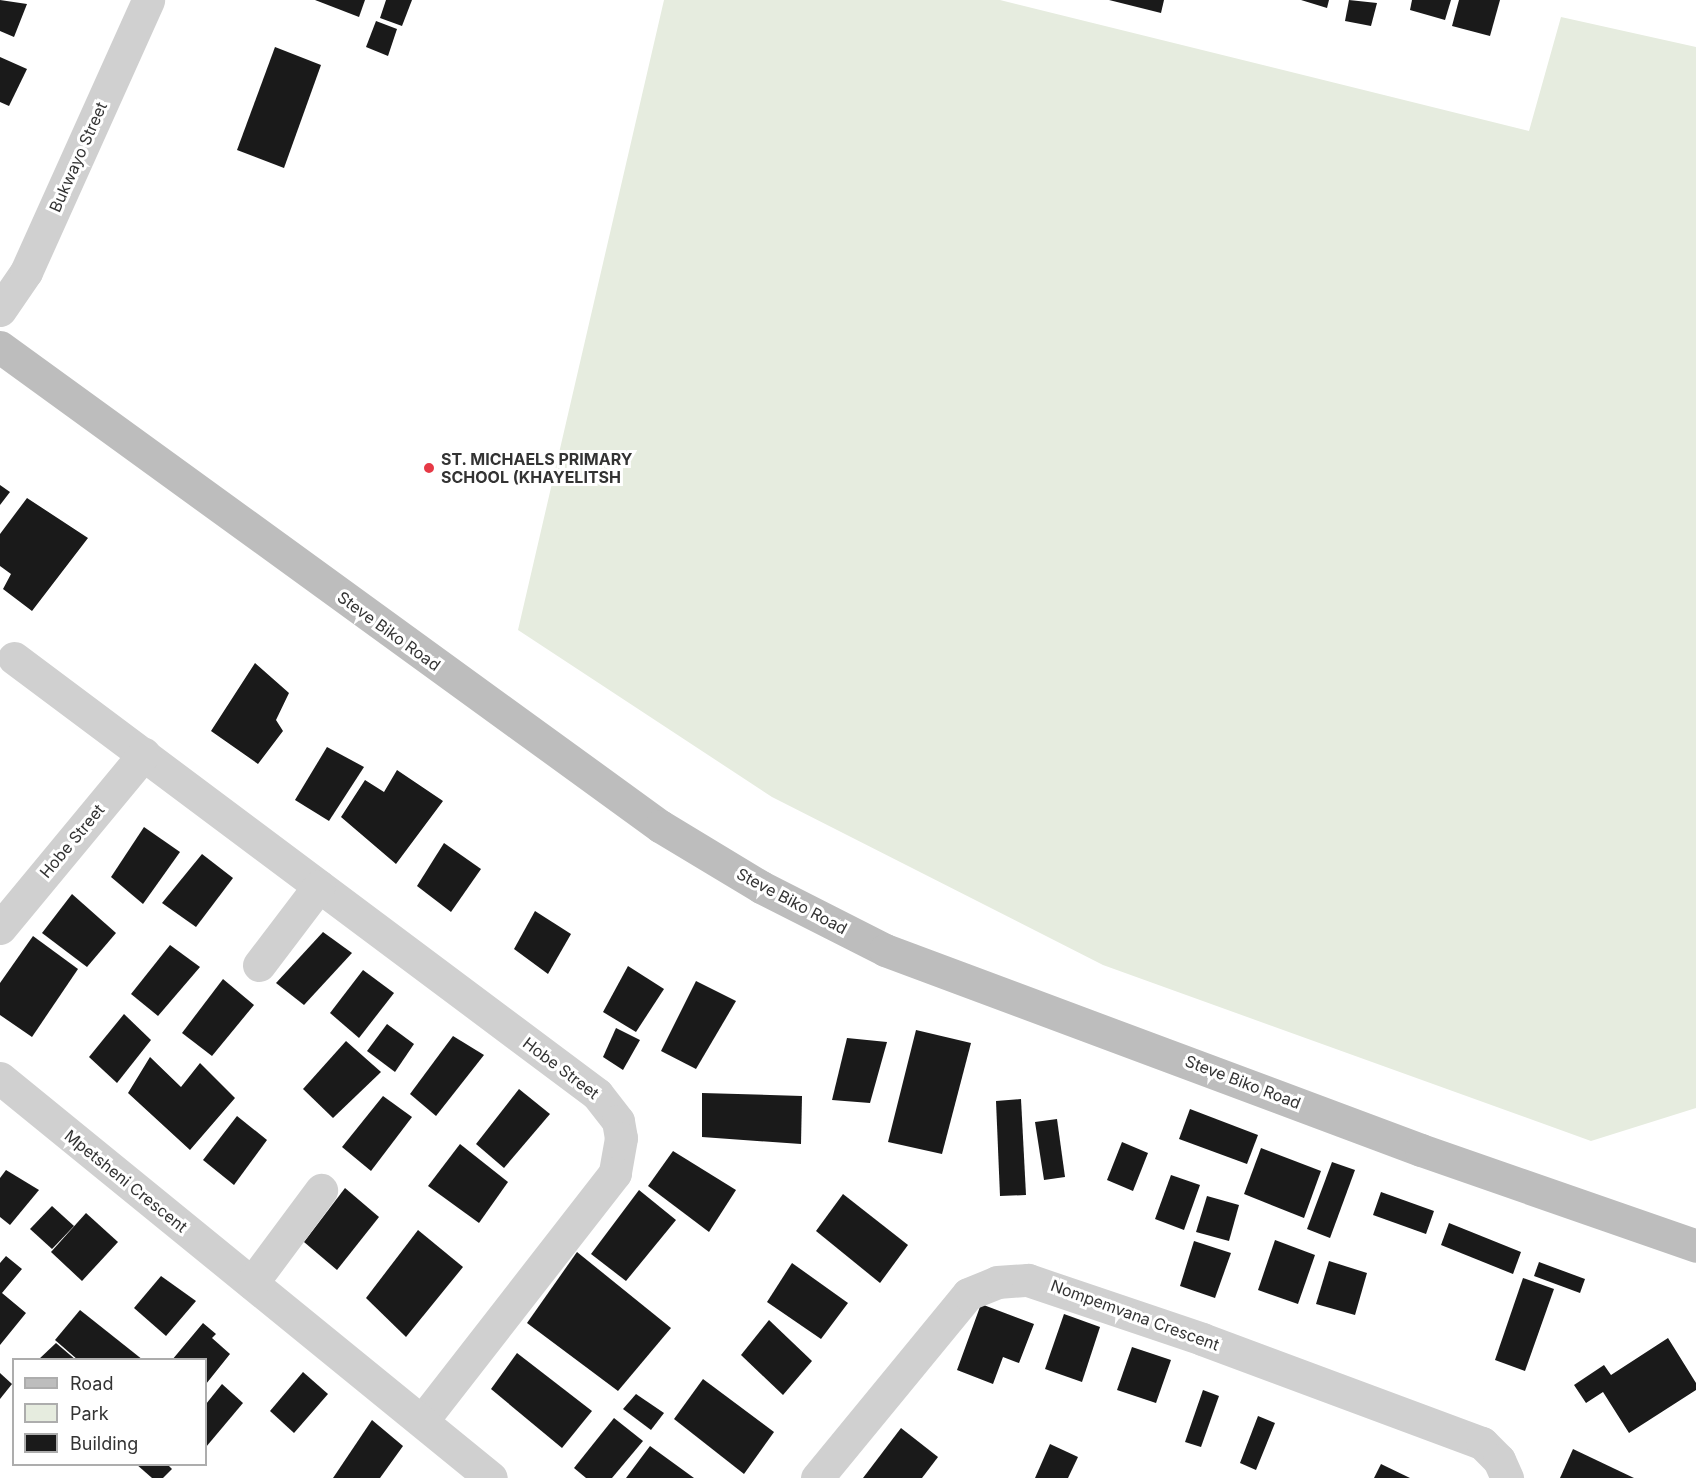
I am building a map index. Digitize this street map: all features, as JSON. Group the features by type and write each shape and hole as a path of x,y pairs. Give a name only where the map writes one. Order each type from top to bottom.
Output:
{"street":[{"name":"Bukwayo Street","path":"0,310 26,272 148,0"},
{"name":"Steve Biko Road","path":"0,347 660,826 761,887 885,950 1420,1150 1696,1246"},
{"name":"Hobe Street","path":"14,658 597,1094 621,1130 615,1173 422,1421"},
{"name":"Hobe Street","path":"0,928 144,754"},
{"path":"259,965 319,886"},
{"name":"Mpetsheni Crescent","path":"0,1078 491,1478"},
{"path":"252,1283 321,1190"},
{"name":"Nompemvana Crescent","path":"817,1478 968,1294 997,1282 1028,1280 1191,1335 1482,1443 1499,1460 1507,1478"}],"green space":[{"path":"664,0 1000,0 1529,131 1561,17 1696,47 1696,1108 1591,1141 1103,965 772,797 518,630"}],"building":[{"path":"0,0 27,4 14,37 0,31"},
{"path":"315,0 365,0 359,17"},
{"path":"386,0 412,0 402,26 380,18"},
{"path":"1109,0 1164,0 1161,13"},
{"path":"1301,0 1329,0 1327,8"},
{"path":"1349,0 1377,3 1371,26 1345,21"},
{"path":"1412,0 1451,0 1445,20 1410,10"},
{"path":"1459,0 1500,0 1490,36 1452,26"},
{"path":"376,21 397,29 388,56 366,47"},
{"path":"275,47 321,65 284,168 237,150"},
{"path":"0,57 27,69 9,106 0,102"},
{"path":"0,485 10,492 0,505"},
{"path":"27,498 88,538 32,611 3,589 11,574 0,566 0,534"},
{"path":"255,663 289,693 276,720 283,731 258,764 211,731"},
{"path":"327,747 364,767 329,821 295,800"},
{"path":"397,770 443,801 396,864 341,817 365,780 384,792"},
{"path":"144,827 180,852 143,904 111,877"},
{"path":"444,843 481,869 451,912 417,886"},
{"path":"202,854 233,878 196,927 162,903"},
{"path":"72,894 116,933 87,967 42,933"},
{"path":"535,911 571,934 548,974 514,949"},
{"path":"323,932 352,953 304,1005 276,983"},
{"path":"33,936 78,969 32,1037 0,1015 0,983"},
{"path":"170,945 200,967 158,1016 131,994"},
{"path":"628,966 664,989 636,1032 603,1012"},
{"path":"363,970 394,993 359,1038 330,1013"},
{"path":"223,979 254,1005 212,1056 182,1033"},
{"path":"696,981 736,1001 696,1069 661,1051"},
{"path":"124,1014 151,1040 117,1083 89,1057"},
{"path":"387,1024 414,1044 395,1072 367,1051"},
{"path":"616,1028 640,1040 623,1070 603,1057"},
{"path":"916,1030 971,1043 942,1154 888,1142"},
{"path":"453,1036 484,1055 436,1116 410,1094"},
{"path":"847,1038 887,1042 870,1103 832,1100"},
{"path":"346,1041 381,1072 333,1118 303,1089"},
{"path":"150,1057 181,1087 200,1063 235,1098 190,1150 128,1093"},
{"path":"519,1089 550,1114 504,1168 476,1144"},
{"path":"702,1093 802,1096 801,1144 702,1137"},
{"path":"383,1096 412,1117 371,1171 342,1147"},
{"path":"1021,1099 1026,1195 1000,1196 996,1101"},
{"path":"1190,1109 1258,1135 1247,1164 1179,1139"},
{"path":"237,1116 267,1140 234,1185 203,1160"},
{"path":"1057,1119 1065,1177 1044,1180 1035,1122"},
{"path":"1122,1142 1148,1153 1133,1191 1107,1180"},
{"path":"460,1144 508,1182 479,1223 428,1186"},
{"path":"1261,1148 1321,1171 1304,1218 1244,1194"},
{"path":"673,1151 736,1190 709,1232 648,1186"},
{"path":"1332,1162 1355,1170 1330,1238 1307,1229"},
{"path":"6,1170 39,1190 10,1225 0,1217 0,1178"},
{"path":"1171,1175 1200,1185 1184,1230 1155,1219"},
{"path":"345,1188 379,1217 337,1270 304,1242"},
{"path":"639,1190 676,1220 626,1281 591,1254"},
{"path":"1381,1192 1434,1211 1426,1234 1373,1215"},
{"path":"843,1194 908,1245 880,1283 816,1231"},
{"path":"1207,1196 1239,1205 1229,1241 1196,1232"},
{"path":"52,1206 74,1226 52,1249 30,1229"},
{"path":"86,1213 118,1242 82,1281 51,1252"},
{"path":"1449,1223 1521,1252 1513,1274 1441,1245"},
{"path":"418,1230 463,1267 406,1337 366,1298"},
{"path":"1275,1240 1315,1255 1298,1304 1258,1290"},
{"path":"1194,1241 1231,1253 1215,1298 1180,1286"},
{"path":"577,1252 671,1328 618,1391 527,1323"},
{"path":"6,1256 22,1269 2,1293 26,1313 0,1345 0,1263"},
{"path":"1329,1261 1367,1273 1355,1315 1316,1304"},
{"path":"1539,1262 1585,1279 1580,1293 1534,1276"},
{"path":"792,1263 848,1303 821,1339 767,1302"},
{"path":"161,1276 196,1301 166,1336 134,1308"},
{"path":"1523,1278 1554,1289 1525,1371 1495,1360"},
{"path":"981,1304 1034,1324 1019,1363 1003,1357 993,1384 957,1370"},
{"path":"80,1310 140,1358 76,1358 55,1340"},
{"path":"1064,1314 1100,1327 1082,1382 1045,1369"},
{"path":"769,1320 812,1361 783,1395 741,1355"},
{"path":"203,1323 216,1334 212,1338 230,1354 207,1383 207,1358 174,1358"},
{"path":"1668,1338 1696,1383 1696,1390 1629,1433 1603,1392 1586,1403 1574,1385 1604,1365 1611,1375"},
{"path":"56,1343 74,1358 40,1358"},
{"path":"1132,1347 1171,1360 1156,1403 1117,1390"},
{"path":"517,1353 592,1411 562,1448 491,1389"},
{"path":"303,1372 328,1394 294,1433 270,1411"},
{"path":"0,1373 12,1384 0,1399"},
{"path":"703,1379 774,1432 744,1474 674,1419"},
{"path":"222,1384 243,1403 207,1446 207,1403"},
{"path":"1203,1390 1219,1396 1201,1447 1185,1442"},
{"path":"636,1394 664,1413 651,1430 623,1409"},
{"path":"1258,1416 1275,1423 1256,1470 1240,1463"},
{"path":"614,1418 643,1441 612,1478 586,1478 574,1468"},
{"path":"372,1420 403,1446 380,1478 333,1478"},
{"path":"901,1428 938,1457 922,1478 863,1478"},
{"path":"1050,1444 1078,1457 1068,1478 1035,1478"},
{"path":"650,1446 694,1478 626,1478"},
{"path":"1573,1449 1634,1478 1560,1478"},
{"path":"1381,1464 1410,1478 1374,1478"},
{"path":"138,1466 169,1466 172,1469 163,1478 152,1478"}],"place":[{"name":"ST. MICHAELS PRIMARY SCHOOL (KHAYELITSH","path":"429,468"}]}
